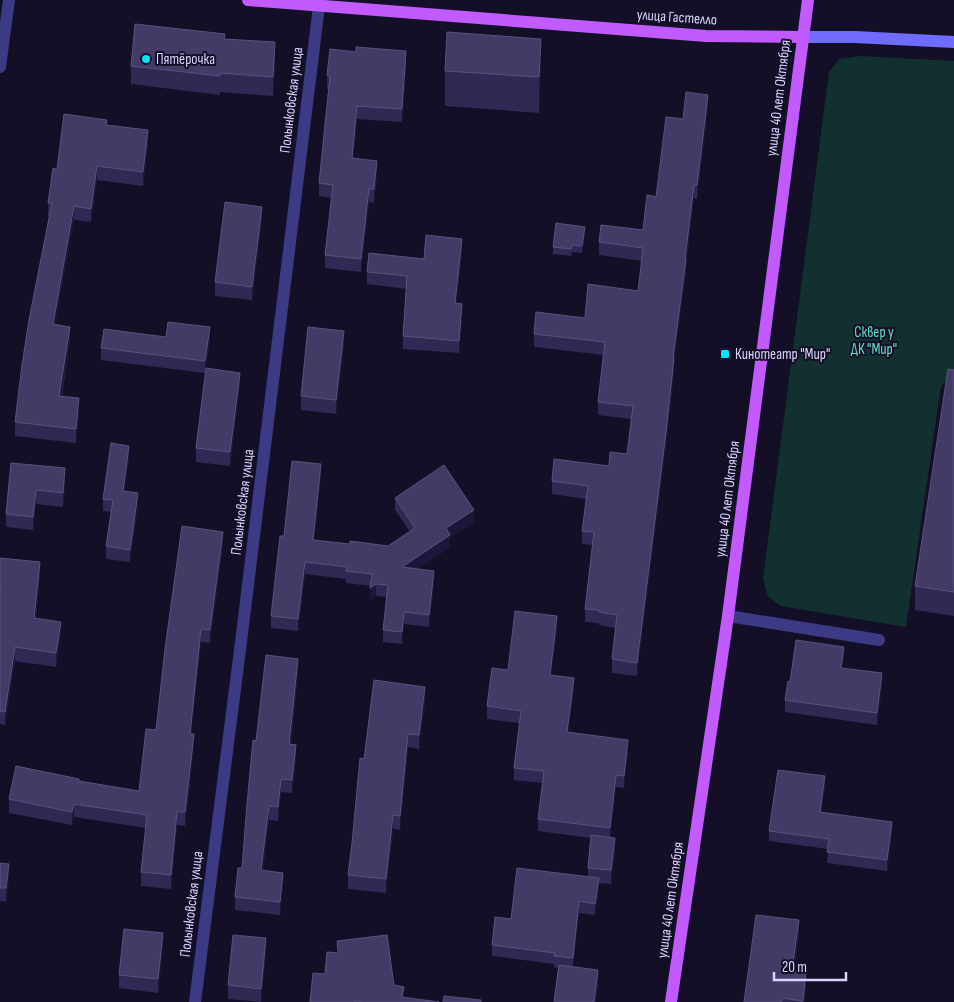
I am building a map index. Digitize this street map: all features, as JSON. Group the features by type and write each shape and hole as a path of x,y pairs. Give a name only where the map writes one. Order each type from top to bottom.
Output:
{"main road":[{"name":"улица Гастелло","path":"248,0 706,36 802,37"},
{"name":"улица 40 лет Октября","path":"671,1002 728,616 808,0"}],"street":[{"path":"0,67 9,0"},
{"name":"Полынковская улица","path":"195,1002 319,6"},
{"name":"улица Гастелло","path":"802,37 954,42"},
{"path":"728,616 879,640"}],"green space":[{"name":"Сквер у ДК \"Мир\"","path":"861,56 954,61 954,373 941,386 906,627 781,606 768,597 763,579 829,72 839,59"}],"building":[{"path":"135,24 225,34 224,39 275,42 273,77 220,73 220,76 131,66"},
{"path":"447,32 541,39 539,77 445,71"},
{"path":"356,47 406,51 402,109 357,106 352,158 377,161 374,189 369,189 361,259 325,255 333,185 319,183 330,76 327,75 330,49 356,52"},
{"path":"686,92 708,95 697,185 694,185 637,663 612,659 617,615 599,612 599,610 585,609 594,532 582,531 588,486 552,481 554,459 609,466 610,452 627,454 633,406 598,402 605,342 534,334 536,312 585,318 588,284 638,291 643,248 599,242 601,225 643,230 647,195 656,197 666,117 683,119"},
{"path":"64,114 107,120 106,125 148,130 143,172 97,166 91,209 74,206 53,324 70,327 59,396 79,398 76,429 15,422 29,320 52,203 48,203 53,168 57,169"},
{"path":"225,202 262,207 252,287 215,282"},
{"path":"556,223 585,227 582,246 572,245 571,249 553,247"},
{"path":"426,235 462,239 455,303 462,304 459,341 403,336 407,276 367,272 369,253 424,259"},
{"path":"168,322 210,327 205,361 101,348 104,329 166,337"},
{"path":"308,327 344,331 336,400 301,396"},
{"path":"206,368 240,373 230,452 196,448"},
{"path":"948,369 954,370 954,592 915,586"},
{"path":"111,443 129,446 123,491 138,493 130,550 106,546 113,500 103,499"},
{"path":"292,461 321,464 313,540 350,544 350,541 388,546 415,528 395,498 444,465 474,510 446,528 450,535 402,567 434,571 429,615 404,612 402,632 383,630 388,585 376,584 370,588 372,574 346,571 347,567 305,562 298,619 271,616 280,536 284,536"},
{"path":"11,463 65,468 63,493 36,490 33,517 6,514"},
{"path":"182,526 223,532 210,630 201,629 190,734 194,734 185,812 177,812 171,875 141,872 147,815 74,804 72,812 9,799 16,766 79,779 79,781 139,791 146,729 156,730"},
{"path":"0,558 40,562 34,618 61,622 56,653 15,647 5,712 0,711"},
{"path":"515,611 557,616 550,675 574,678 567,732 628,740 624,776 616,775 610,828 538,819 544,771 514,768 521,711 487,706 492,668 508,670"},
{"path":"796,640 844,647 841,668 882,673 877,713 785,700 788,681 790,682"},
{"path":"266,655 298,659 289,744 296,745 292,780 281,779 278,807 269,806 261,870 283,873 280,902 235,897 238,868 242,868 253,740 256,741"},
{"path":"374,680 425,687 419,735 408,734 400,816 393,815 386,879 348,875 360,758 364,759"},
{"path":"778,770 825,776 820,812 892,822 887,860 827,852 829,839 769,831"},
{"path":"591,835 615,838 611,870 588,868"},
{"path":"0,863 9,864 6,888 0,888"},
{"path":"517,868 599,878 595,904 579,901 573,958 554,956 555,953 492,945 495,917 511,919"},
{"path":"756,915 799,920 792,970 806,972 803,1001 782,998 781,1002 744,1002"},
{"path":"124,929 163,933 158,979 119,975"},
{"path":"233,935 266,938 261,989 228,985"},
{"path":"387,935 394,985 404,987 402,997 439,1002 310,1002 313,973 325,974 327,952 338,953 337,941"},
{"path":"559,965 598,970 594,1002 554,1002"},
{"path":"444,996 481,1000 481,1002 443,1002"}],"place":[{"name":"Пятёрочка","path":"146,59"},
{"name":"Кинотеатр \"Мир\"","path":"725,354"}]}
